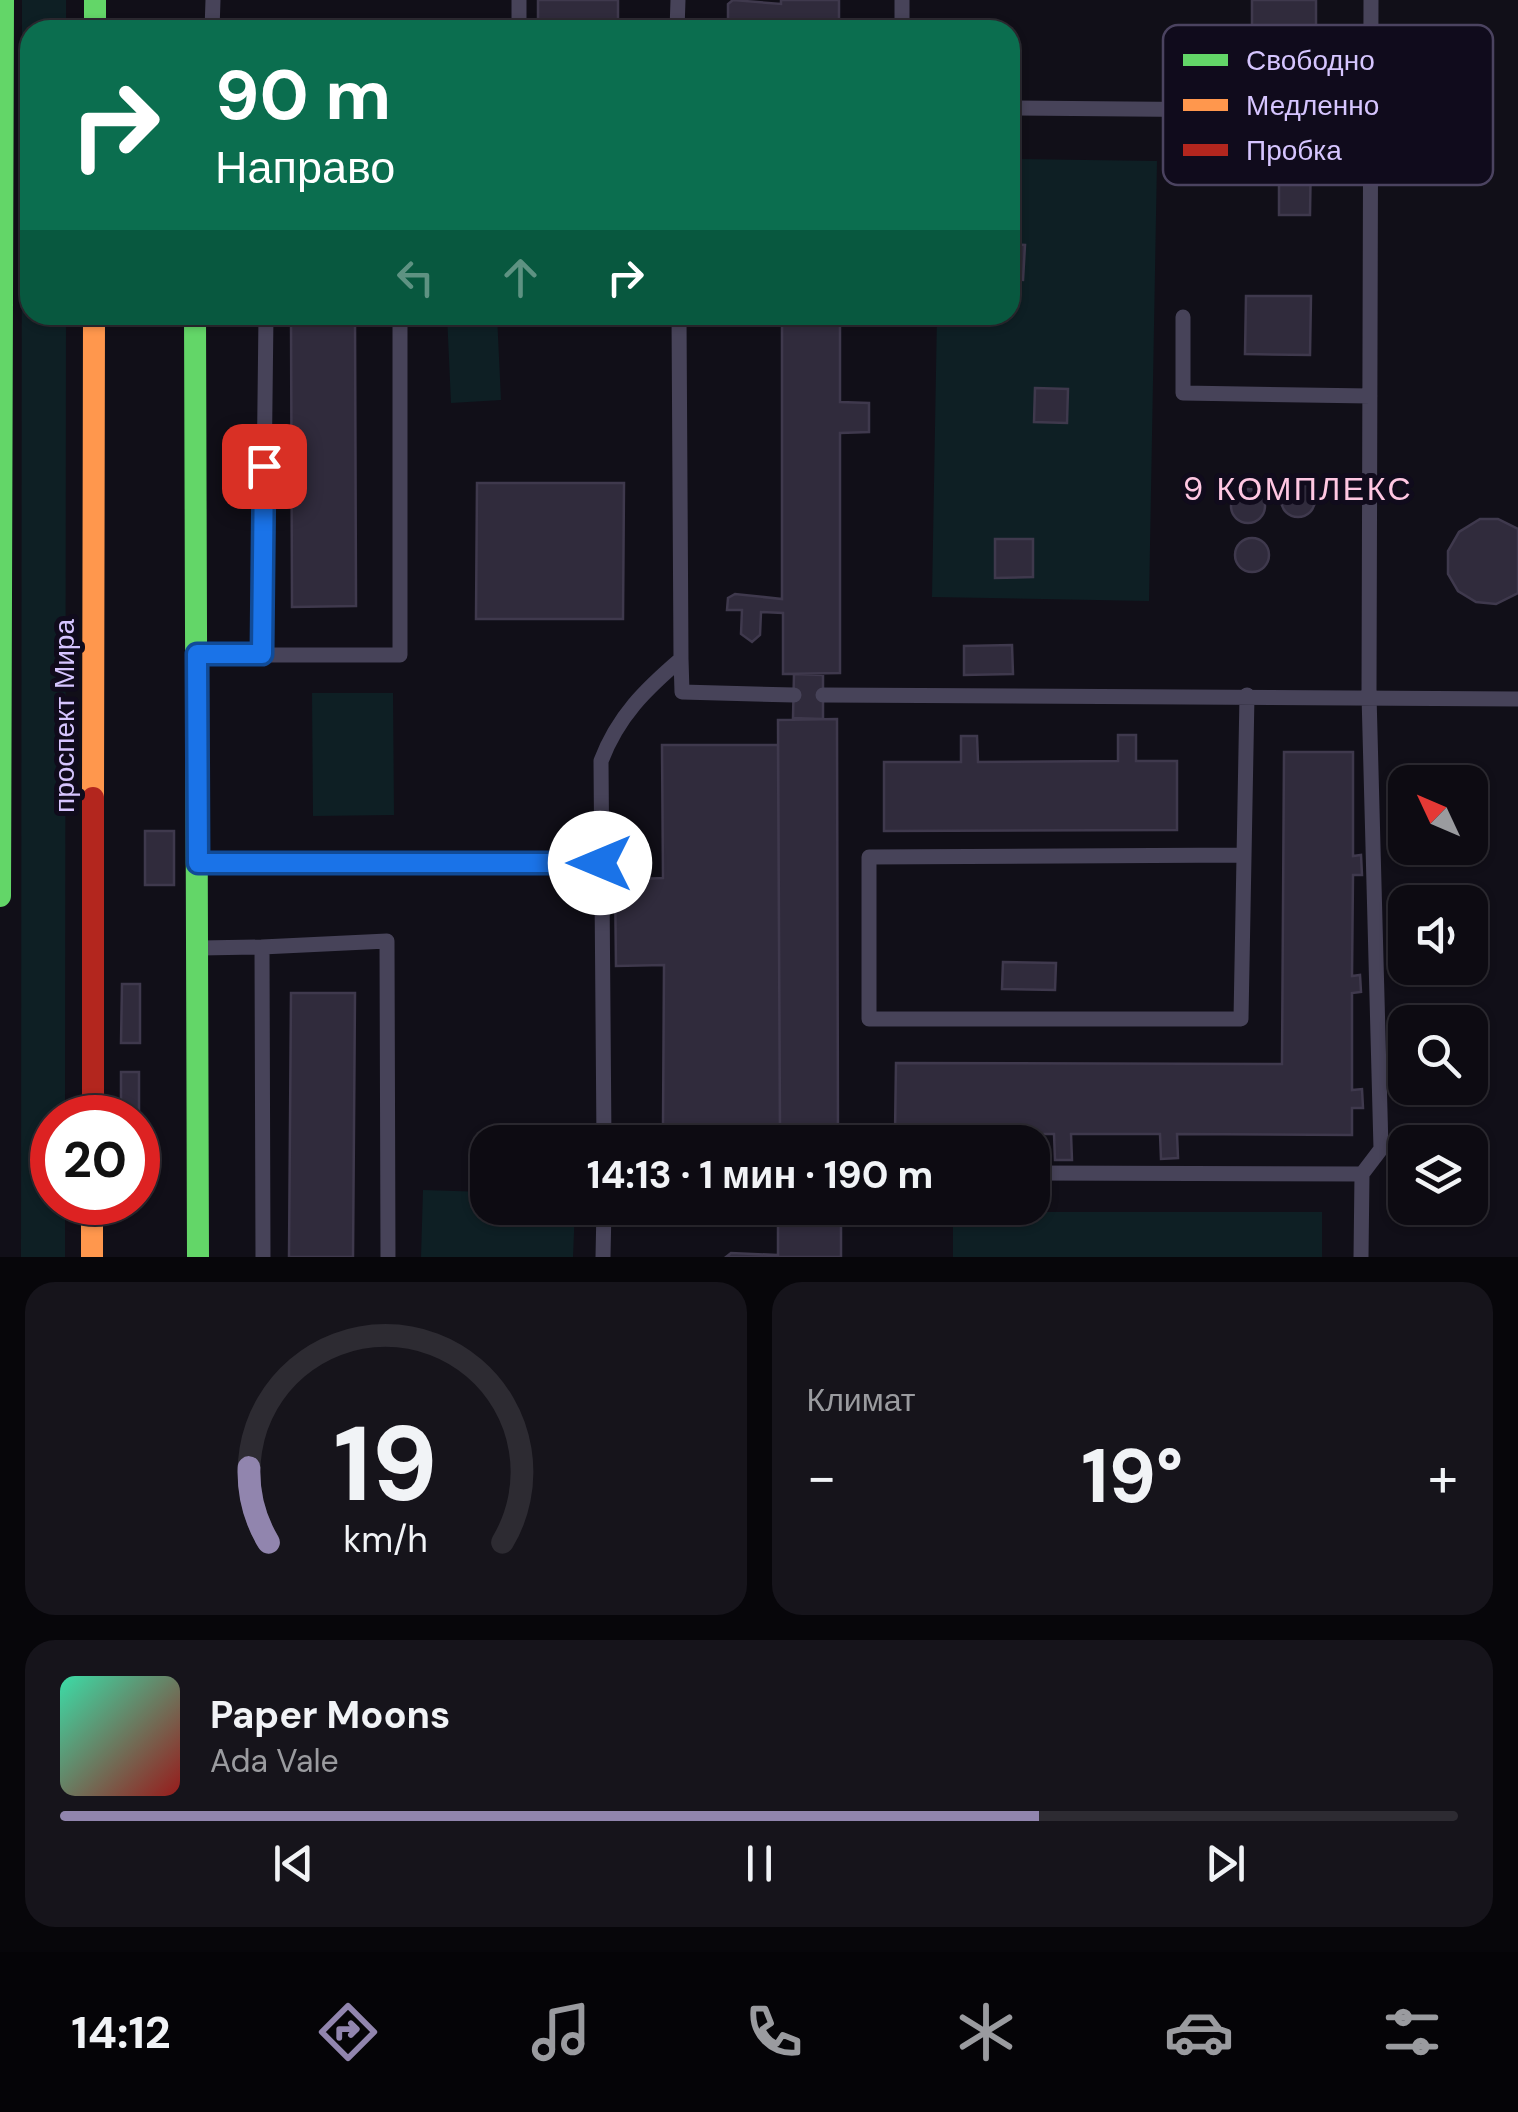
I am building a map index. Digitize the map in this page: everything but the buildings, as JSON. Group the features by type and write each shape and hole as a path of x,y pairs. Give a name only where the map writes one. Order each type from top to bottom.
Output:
{"main road":[{"path":"0,896 3,0"},
{"name":"проспект Мира","path":"93,1095 94,325"},
{"path":"195,325 198,1257"},
{"path":"92,1225 92,1257"}],"lane":[{"path":"1371,0 1371,25"},
{"path":"1020,108 1163,109"},
{"path":"1361,1257 1362,1174 1381,1149 1369,695 1371,185"},
{"path":"1184,317 1182,393 1370,396"},
{"path":"262,654 266,325"},
{"path":"197,654 400,655 400,325"},
{"path":"679,325 682,692 794,696"},
{"path":"604,1125 601,760 612,733 650,686 682,659"},
{"path":"823,695 1369,695 1518,699"},
{"path":"1244,855 869,857 869,1020 1241,1019 1247,695"},
{"path":"198,863 600,863"},
{"path":"198,948 387,941 388,1257"},
{"path":"262,946 263,1257"},
{"path":"1050,1172 1362,1174"},
{"path":"603,1257 604,1225"}],"shaded area":[{"path":"22,0 66,0 66,20 22,20"},
{"path":"1020,159 1157,161 1149,601 932,597 937,325 1020,325"},
{"path":"22,325 66,325 65,1095 30,1095 30,1225 65,1225 65,1257 21,1257"},
{"path":"447,325 497,325 501,400 451,403"},
{"path":"312,693 393,693 394,815 313,816"},
{"path":"423,1190 470,1191 470,1225 574,1225 573,1257 421,1257"},
{"path":"1050,1212 1322,1212 1322,1257 953,1257 953,1225 1050,1225"}],"traffic: fast":[{"path":"0,896 3,0"},
{"path":"95,0 95,20"},
{"path":"195,325 198,1257"}],"traffic: slow":[{"path":"93,798 94,325"},
{"path":"92,1225 92,1257"}],"traffic: jam":[{"path":"93,798 93,1095"}],"district":[{"name":"9 КОМПЛЕКС","path":"1298,489"}],"route":[{"path":"264,466 262,654 197,654 198,863 600,863"}]}
